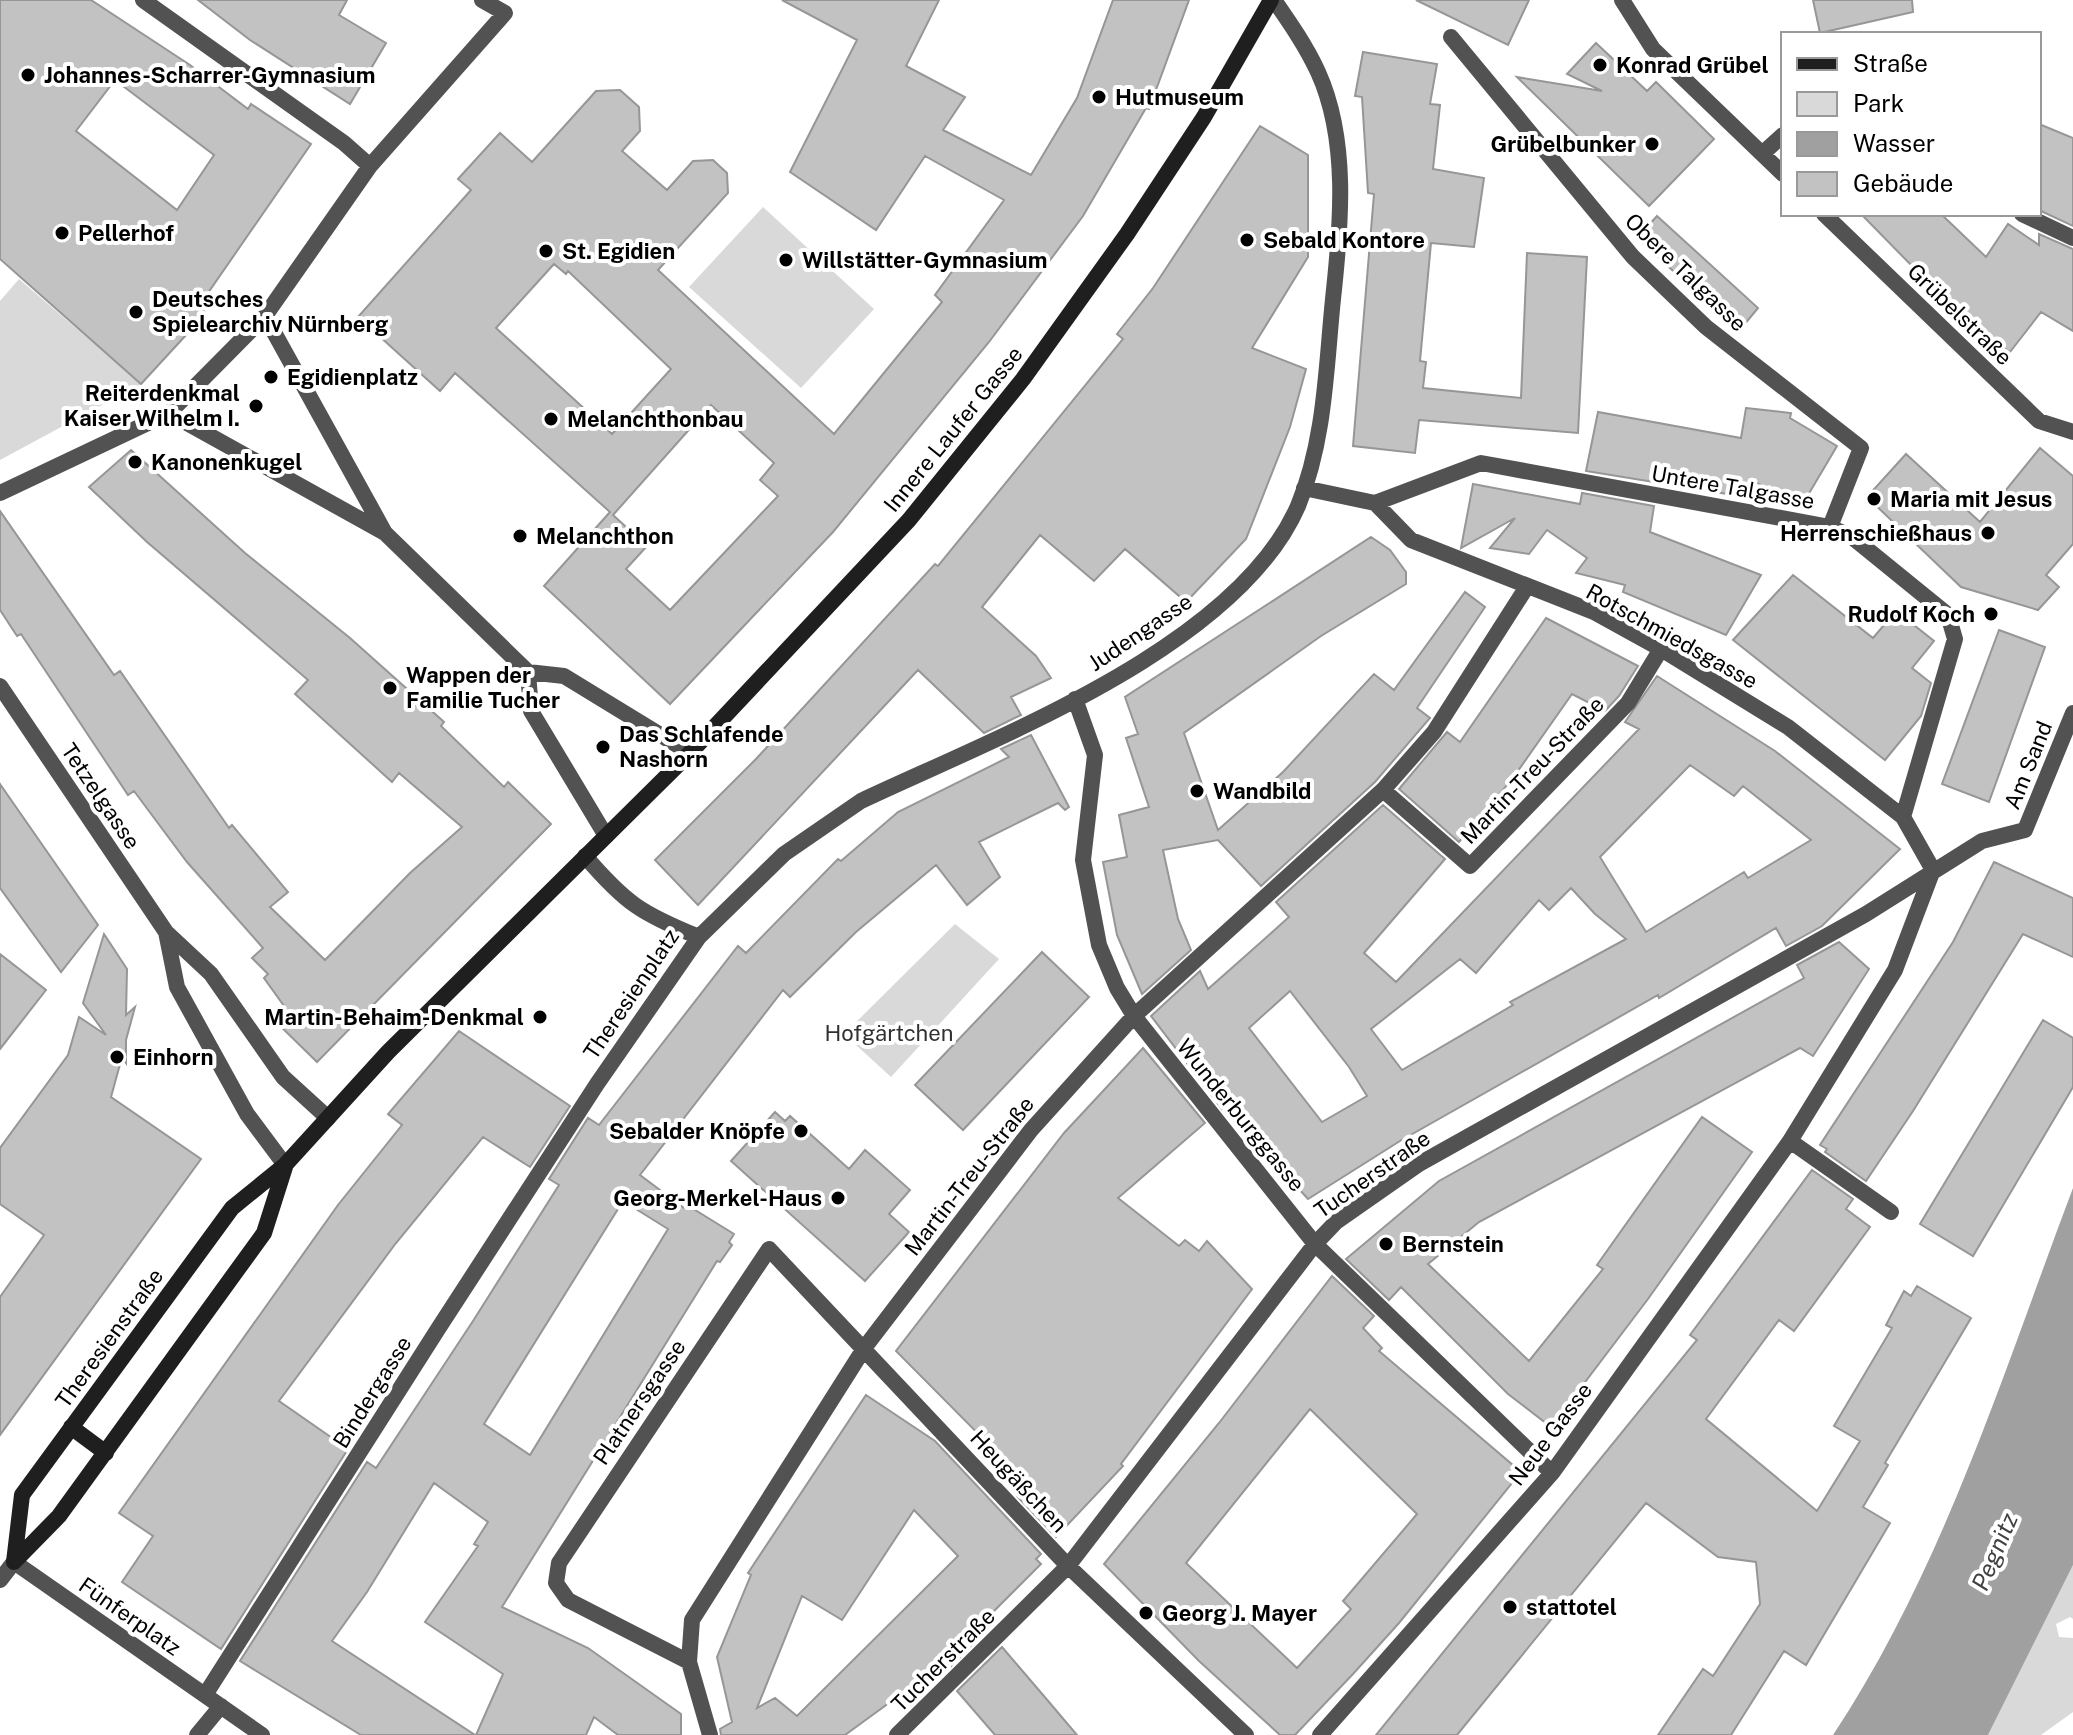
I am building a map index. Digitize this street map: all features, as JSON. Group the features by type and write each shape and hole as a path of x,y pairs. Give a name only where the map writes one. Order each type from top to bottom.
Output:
{"street":[{"path":"143,0 344,143 370,166"},
{"path":"0,493 169,413 265,316 370,166 505,13 482,0"},
{"name":"Judengasse","path":"699,937 784,854 841,814 1075,699 1197,623 1256,570 1279,541 1304,488 1318,442 1340,205 1335,129 1319,75 1273,0"},
{"name":"Innere Laufer Gasse","path":"606,836 690,753 909,520 1023,379 1127,234 1204,117 1273,0"},
{"path":"1622,0 1653,49 1781,172"},
{"name":"Obere Talgasse","path":"1451,37 1633,257 1706,327 1861,448 1830,527"},
{"path":"1762,154 1781,137"},
{"name":"Grübelstraße","path":"1826,216 2039,421 2073,432"},
{"path":"2026,216 2073,238"},
{"path":"265,316 385,533"},
{"path":"169,413 385,533 528,672 564,676 690,753"},
{"name":"Untere Talgasse","path":"1375,503 1481,463 1830,527 1852,537 1948,615 1955,639 1903,817"},
{"path":"1304,488 1375,503"},
{"name":"Rotschmiedsgasse","path":"1375,503 1411,540 1526,588 1594,612 1788,727 1903,817 1933,870"},
{"name":"Martin-Treu-Straße","path":"710,1735 689,1662 692,1620 865,1347 1031,1130 1134,1016 1383,790 1434,732 1526,588"},
{"name":"Martin-Treu-Straße","path":"1383,790 1470,866 1628,703 1661,649"},
{"path":"528,672 531,711 606,836 585,856"},
{"name":"Tetzelgasse","path":"1,690 166,932 211,974 283,1077 328,1118"},
{"name":"Wunderburggasse","path":"1075,699 1095,755 1083,860 1085,874 1099,945 1117,988 1134,1016 1315,1244 1552,1473"},
{"name":"Am Sand","path":"1933,870 1982,841 2025,830 2073,713"},
{"name":"Theresienplatz","path":"578,1114 699,937 647,917 631,905 585,856"},
{"name":"Theresienstraße","path":"14,1562 22,1495 232,1208 285,1165 388,1052 585,856"},
{"name":"Neue Gasse","path":"1320,1735 1552,1473 1790,1141 1895,970 1933,870"},
{"name":"Tucherstraße","path":"897,1735 1068,1566 1315,1244 1336,1222 1419,1164 1866,914 1933,870"},
{"name":"Tetzelgasse","path":"166,932 177,987 247,1114 285,1165"},
{"name":"Bindergasse","path":"205,1695 578,1114"},
{"path":"1790,1141 1891,1212"},
{"name":"Theresienstraße","path":"0,1580 59,1516 264,1233 285,1165"},
{"name":"Heugäßchen","path":"769,1249 865,1347 1068,1566 1246,1735"},
{"name":"Platnersgasse","path":"689,1662 568,1600 556,1583 559,1563 769,1249"},
{"path":"71,1427 106,1453"},
{"name":"Fünferplatz","path":"14,1562 262,1735"},
{"path":"197,1735 221,1706"}],"green space":[{"path":"763,207 874,309 801,388 689,287"},
{"path":"19,279 141,384 0,460 0,301"},
{"name":"Hofgärtchen","path":"955,924 999,959 891,1077 844,1034"},
{"path":"2073,1565 2073,1619 2070,1617 2056,1624 2059,1637 2073,1638 2073,1712 2041,1735 1988,1735"}],"water":[{"name":"Pegnitz","path":"2073,1188 2073,1565 1988,1735 1833,1735 1907,1606 1939,1538 1995,1399"}],"building":[{"path":"0,0 91,0 190,65 248,109 251,104 311,144 199,306 205,312 198,322 141,384 0,259","holes":["115,80 214,155 177,210 76,131"]},
{"path":"198,0 347,0 339,15 386,43 350,104 250,40"},
{"path":"782,0 939,0 906,66 965,97 943,130 1031,175 1077,98 1113,0 1189,0 1149,109 1146,108 1083,216 989,342 833,532 670,704 544,586 610,512 455,373 440,391 358,317 471,190 458,179 500,133 532,162 596,91 620,90 639,107 640,131 622,151 667,190 693,161 713,160 727,173 728,193 658,270 834,434 942,302 935,295 1004,200 925,156 876,230 790,172 857,40","holes":["554,264 566,274 568,271 671,369 612,434 496,328","711,405 774,463 760,480 778,496 670,610 626,569 647,546 613,515"]},
{"path":"1416,0 1529,0 1508,45"},
{"path":"1813,0 1912,0 1913,12 1820,32"},
{"path":"1596,43 1647,91 1656,82 1714,139 1649,206 1517,77 1602,91 1567,74"},
{"path":"1363,52 1437,64 1430,104 1440,105 1433,169 1484,178 1474,247 1431,243 1420,361 1426,362 1423,388 1521,398 1527,253 1587,257 1578,433 1419,420 1415,453 1353,446 1374,194 1368,193 1362,97 1355,96"},
{"path":"2041,125 2073,138 2073,226 2041,211"},
{"path":"1260,126 1308,155 1308,257 1252,348 1306,369 1290,427 1246,539 1186,602 1125,549 1094,581 1040,535 982,607 1036,656 1051,678 1011,697 1021,715 984,733 918,670 698,905 655,860 756,759 935,564 938,566 1123,339 1117,334 1153,288"},
{"path":"1657,216 1758,308 1739,331 1637,238"},
{"path":"1863,216 1943,216 1986,257 2008,224 2039,245 2039,234 2073,249 2073,331 2041,312 2010,352 1964,319"},
{"path":"1746,408 1791,413 1790,418 1837,446 1801,507 1750,479 1746,497 1586,471 1598,412 1741,438"},
{"name":"Herrenschießhaus","path":"2040,448 2073,476 2073,544 2046,575 2059,587 2038,610 1961,587 1867,497 1906,454 1980,522"},
{"path":"131,450 245,553 350,638 444,722 441,726 504,787 508,782 551,824 317,1062 272,1018 284,1006 264,978 268,974 252,958 263,948 187,862 134,791 128,795 21,634 17,636 0,610 0,511 114,675 120,671 229,828 232,825 288,892 270,907 325,960 410,873 462,827 399,773 392,782 295,694 308,680 147,542 89,487"},
{"path":"1473,484 1580,504 1582,493 1654,506 1650,532 1761,575 1726,635 1623,592 1625,585 1576,573 1587,558 1547,530 1529,554 1490,548 1515,518 1461,548"},
{"path":"1371,537 1390,550 1406,572 1406,584 1321,636 1184,733 1218,830 1283,772 1374,674 1394,690 1465,592 1485,607 1417,708 1430,718 1375,782 1261,886 1218,840 1163,850 1178,919 1191,950 1142,994 1117,935 1103,862 1127,857 1119,815 1149,807 1126,738 1138,734 1125,697"},
{"path":"1793,575 1873,638 1896,611 1934,641 1912,668 1931,683 1921,716 1885,760 1733,640"},
{"path":"1546,618 1638,666 1619,696 1605,711 1572,694 1513,778 1459,842 1399,789 1447,732 1460,742"},
{"path":"1999,630 2045,647 1989,802 1942,784"},
{"path":"1657,676 1775,751 1900,849 1822,926 1786,946 1776,928 1659,998 1658,995 1400,1141 1308,1199 1276,1164 1280,1160 1233,1100 1222,1109 1151,1016 1200,971 1208,989 1289,917 1276,902 1383,805 1445,859 1364,953 1396,982 1639,729 1625,722","holes":["1690,765 1734,796 1743,786 1811,840 1748,878 1744,872 1646,932 1600,857","1571,888 1595,914 1626,939 1510,1002 1513,1005 1402,1070 1371,1029 1460,959 1476,973 1539,900 1549,910","1290,991 1349,1067 1367,1096 1322,1122 1249,1028"]},
{"path":"1031,735 1069,807 1065,810 1058,803 979,842 1000,877 967,905 936,865 856,932 790,997 783,990 640,1175 684,1208 687,1205 734,1234 729,1242 732,1245 720,1262 717,1261 502,1607 588,1648 681,1714 681,1735 618,1735 594,1717 586,1735 476,1735 503,1674 425,1622 478,1546 474,1544 488,1522 434,1483 367,1592 332,1641 475,1735 361,1735 240,1661 367,1462 376,1468 473,1321 559,1185 549,1179 588,1118 599,1125 738,946 746,953 838,859 841,861 898,812 1009,757 1001,749","holes":["623,1201 668,1229 530,1455 484,1424"]},
{"path":"0,784 98,925 61,972 0,888"},
{"path":"1994,862 2073,898 2073,957 2023,934 1866,1181 1825,1152 1827,1149 1820,1145 1953,942"},
{"path":"104,934 127,969 126,1015 135,1007 126,1040 126,1063 122,1057 111,1097 201,1159 0,1435 0,1297 44,1235 0,1204 0,1148 68,1055 79,1017 106,1035 83,1003"},
{"path":"1839,942 1869,969 1813,1056 1800,1048 1479,1222 1428,1264 1529,1361 1603,1269 1597,1265 1702,1117 1752,1152 1648,1299 1551,1427 1508,1394 1401,1287 1389,1300 1346,1259 1439,1181 1804,978 1797,965"},
{"path":"1042,952 1089,997 963,1130 915,1085"},
{"path":"0,954 46,990 0,1049"},
{"path":"2043,1020 2073,1038 2073,1087 1973,1256 1920,1224"},
{"path":"459,1031 570,1106 530,1167 483,1137 396,1243 279,1401 348,1449 221,1649 122,1582 153,1536 119,1513 338,1205 402,1125 388,1114"},
{"path":"1143,1048 1205,1123 1118,1198 1179,1246 1185,1240 1199,1251 1207,1241 1252,1289 1121,1464 1123,1466 1056,1537 1017,1496 1027,1483 896,1351 1064,1133"},
{"name":"Georg-Merkel-Haus","path":"775,1112 785,1121 790,1116 849,1169 865,1150 910,1190 889,1214 909,1232 865,1281 731,1161"},
{"path":"1812,1170 1853,1199 1846,1209 1870,1227 1794,1331 1779,1320 1706,1419 1817,1511 1860,1441 1834,1426 1892,1328 1886,1325 1904,1291 1911,1296 1917,1286 1971,1318 1885,1463 1888,1465 1863,1507 1890,1523 1806,1665 1784,1651 1731,1735 1658,1735 1703,1669 1713,1676 1760,1604 1756,1562 1718,1557 1646,1503 1457,1735 1376,1735 1697,1340 1690,1335"},
{"path":"1332,1276 1374,1316 1363,1328 1382,1348 1379,1351 1521,1472 1399,1623 1295,1735 1280,1735 1199,1661 1104,1564 1219,1423","holes":["1310,1409 1417,1514 1343,1601 1351,1609 1297,1668 1186,1563"]},
{"path":"866,1395 935,1441 1041,1554 1036,1559 1041,1564 981,1624 987,1630 943,1674 937,1668 845,1735 721,1735 720,1729 732,1722 717,1657 751,1575 748,1573","holes":["914,1510 958,1556 797,1716 775,1698 757,1708 802,1596 842,1620"]},
{"path":"1002,1647 1077,1735 995,1735 957,1691"}],"place":[{"name":"Konrad Grübel","path":"1600,65"},
{"name":"Johannes-Scharrer-Gymnasium","path":"28,75"},
{"name":"Hutmuseum","path":"1099,97"},
{"name":"Grübelbunker","path":"1652,144"},
{"name":"Pellerhof","path":"62,233"},
{"name":"Sebald Kontore","path":"1247,240"},
{"name":"St. Egidien","path":"546,251"},
{"name":"Willstätter-Gymnasium","path":"786,260"},
{"name":"Deutsches Spielearchiv Nürnberg","path":"136,312"},
{"name":"Egidienplatz","path":"271,377"},
{"name":"Reiterdenkmal Kaiser Wilhelm I.","path":"256,406"},
{"name":"Melanchthonbau","path":"551,419"},
{"name":"Kanonenkugel","path":"135,462"},
{"name":"Maria mit Jesus","path":"1874,499"},
{"name":"Herrenschießhaus","path":"1988,533"},
{"name":"Melanchthon","path":"520,536"},
{"name":"Rudolf Koch","path":"1991,614"},
{"name":"Wappen der Familie Tucher","path":"390,688"},
{"name":"Das Schlafende Nashorn","path":"603,747"},
{"name":"Wandbild","path":"1197,791"},
{"name":"Martin-Behaim-Denkmal","path":"540,1017"},
{"name":"Einhorn","path":"117,1057"},
{"name":"Sebalder Knöpfe","path":"801,1131"},
{"name":"Georg-Merkel-Haus","path":"838,1198"},
{"name":"Bernstein","path":"1386,1244"},
{"name":"stattotel","path":"1510,1607"},
{"name":"Georg J. Mayer","path":"1146,1613"}]}
